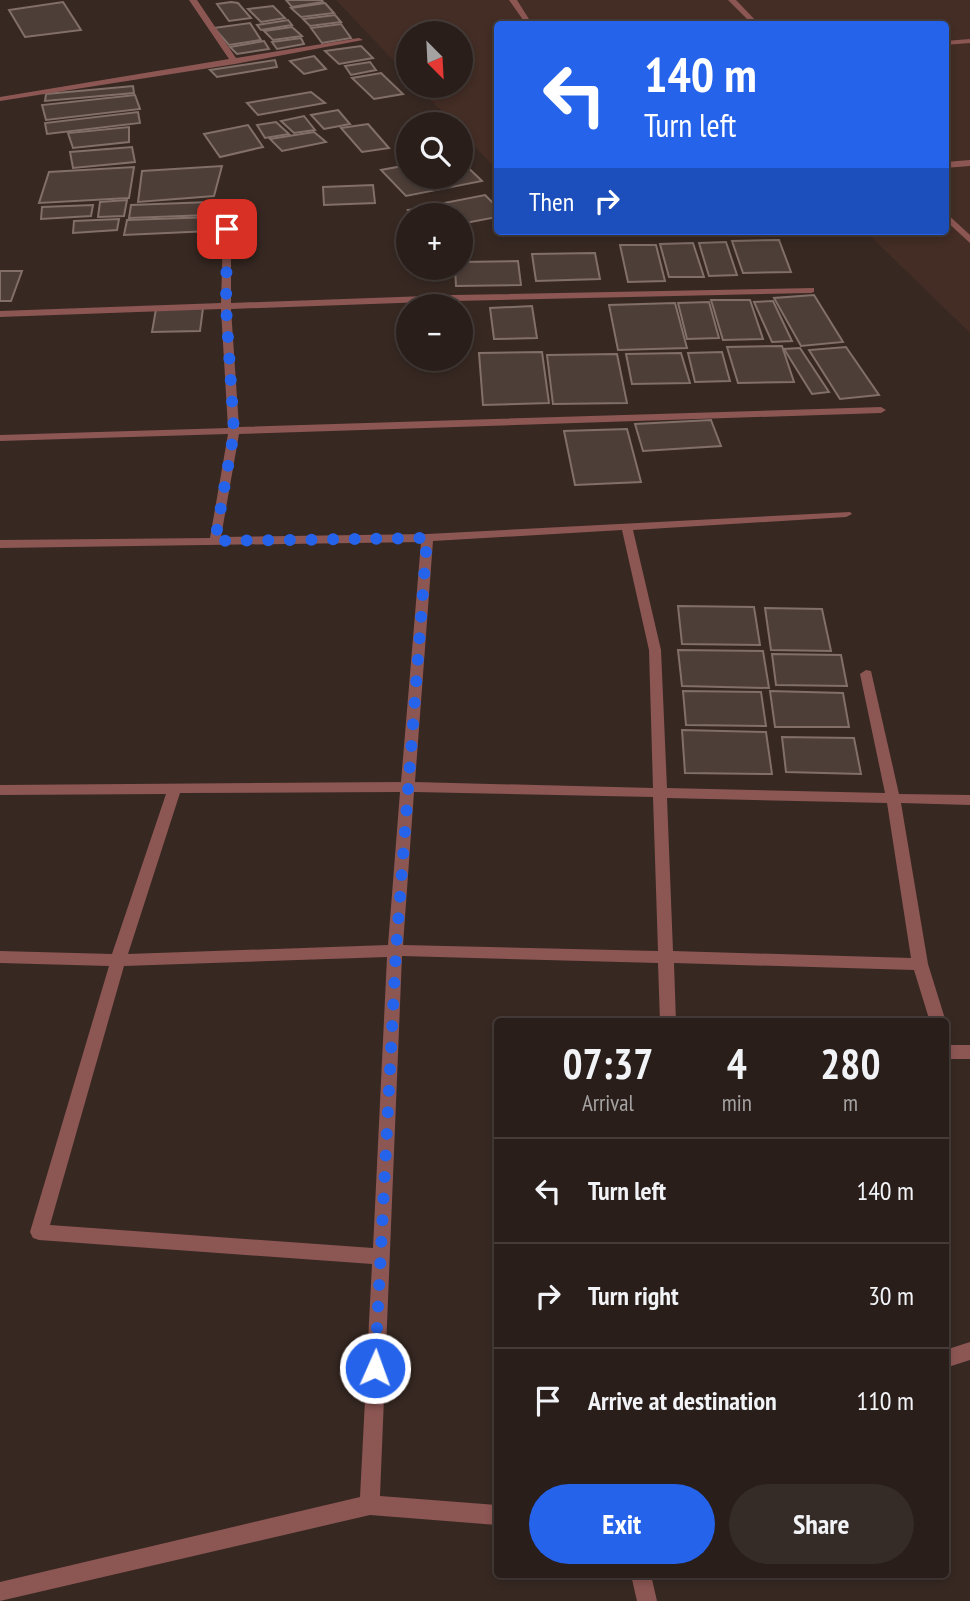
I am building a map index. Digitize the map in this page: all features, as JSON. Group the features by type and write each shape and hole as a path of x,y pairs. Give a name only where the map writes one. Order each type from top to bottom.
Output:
{"street":[{"path":"193,0 235,62"},
{"path":"513,0 526,21"},
{"path":"732,0 753,21"},
{"path":"0,99 359,40"},
{"path":"949,43 970,41"},
{"path":"949,165 970,163"},
{"path":"215,541 234,432 226,306 227,203"},
{"path":"949,219 970,240"},
{"path":"0,314 811,290"},
{"path":"0,438 881,410"},
{"path":"0,544 427,538 846,514"},
{"path":"627,527 655,650 668,1018"},
{"path":"370,1505 396,950 427,538"},
{"path":"866,674 893,798 920,964 937,1018"},
{"path":"0,790 409,787 970,800"},
{"path":"174,789 118,960 39,1232 380,1257"},
{"path":"0,957 118,960 396,950 920,964"},
{"path":"949,1050 970,1052"},
{"path":"949,1358 970,1351"},
{"path":"12,1594 370,1505 494,1515"},
{"path":"642,1578 647,1601"}],"shaded area":[{"path":"336,0 970,0 970,333 869,235 949,235 949,21 494,21 494,167 473,145 473,112 442,112 429,98 473,98 473,21 396,21 396,63"}],"building":[{"path":"286,0 322,0 323,2 292,7"},
{"path":"63,2 81,30 25,37 9,10"},
{"path":"238,3 251,18 229,21 217,4"},
{"path":"325,3 334,13 301,17 291,8"},
{"path":"273,6 285,18 261,22 248,9"},
{"path":"335,15 341,22 310,26 303,19"},
{"path":"288,20 292,25 261,30 257,25"},
{"path":"250,23 261,40 229,45 214,28"},
{"path":"341,24 351,38 322,43 311,28"},
{"path":"292,27 302,36 273,40 264,31"},
{"path":"301,38 304,44 277,49 272,42"},
{"path":"264,41 269,49 237,54 230,47"},
{"path":"361,46 373,58 339,64 325,51"},
{"path":"314,56 326,69 304,74 290,61"},
{"path":"275,60 277,67 217,77 210,70"},
{"path":"370,62 376,70 351,75 345,66"},
{"path":"381,73 396,87 396,95 374,99 352,78"},
{"path":"133,86 134,93 45,101 46,94"},
{"path":"311,92 325,103 258,115 247,103"},
{"path":"135,95 140,109 46,120 42,105"},
{"path":"338,110 350,124 324,129 311,115"},
{"path":"138,112 140,123 47,134 45,123"},
{"path":"304,116 315,130 294,133 281,121"},
{"path":"276,122 289,134 265,138 257,125"},
{"path":"368,124 389,148 362,152 341,128"},
{"path":"248,125 263,147 220,157 204,134"},
{"path":"129,127 129,142 73,148 68,133"},
{"path":"314,132 326,142 282,151 270,139"},
{"path":"132,147 135,162 73,168 70,152"},
{"path":"222,166 214,196 138,202 142,171"},
{"path":"134,167 129,198 39,203 49,172"},
{"path":"396,167 396,186 381,170"},
{"path":"473,172 482,181 473,183"},
{"path":"373,185 375,203 324,205 323,187"},
{"path":"399,189 441,189 406,196"},
{"path":"485,195 494,204 494,218 473,222 473,203 444,203"},
{"path":"127,200 124,216 98,217 100,202"},
{"path":"210,202 209,215 129,218 131,205"},
{"path":"93,205 91,216 41,219 42,207"},
{"path":"211,217 210,231 124,235 127,220"},
{"path":"119,219 117,230 73,233 74,221"},
{"path":"779,240 791,272 743,273 732,241"},
{"path":"726,242 737,275 709,276 699,243"},
{"path":"693,243 704,277 669,277 660,244"},
{"path":"620,245 656,245 665,281 628,282"},
{"path":"595,253 600,279 536,281 532,254"},
{"path":"518,261 521,285 456,286 456,280 473,280 473,262"},
{"path":"0,271 22,271 11,301 0,301"},
{"path":"814,295 843,342 801,346 774,298"},
{"path":"711,300 750,300 763,339 723,340"},
{"path":"773,301 792,341 772,342 754,302"},
{"path":"709,302 719,338 687,339 678,303"},
{"path":"675,303 687,348 618,350 609,305"},
{"path":"532,306 537,338 494,339 490,308"},
{"path":"203,308 200,331 152,332 156,309"},
{"path":"782,346 794,382 738,383 727,347"},
{"path":"846,347 879,395 840,399 809,350"},
{"path":"800,348 829,392 812,394 784,349"},
{"path":"542,352 549,403 483,405 479,353"},
{"path":"722,352 730,381 695,382 688,353"},
{"path":"681,353 690,383 632,384 626,354"},
{"path":"617,354 627,403 553,404 547,355"},
{"path":"711,420 721,446 643,451 635,424"},
{"path":"627,429 641,482 575,485 564,431"},
{"path":"678,606 754,607 760,645 682,644"},
{"path":"765,608 822,609 831,651 771,650"},
{"path":"678,650 763,651 769,688 682,686"},
{"path":"772,654 841,655 847,686 776,685"},
{"path":"683,691 761,692 766,726 686,725"},
{"path":"770,691 843,693 849,727 775,727"},
{"path":"682,730 766,732 772,774 685,773"},
{"path":"782,737 854,738 861,774 786,772"}],"route":[{"path":"227,229 226,306 234,432 215,541 427,538 396,950 375,1368"}]}
